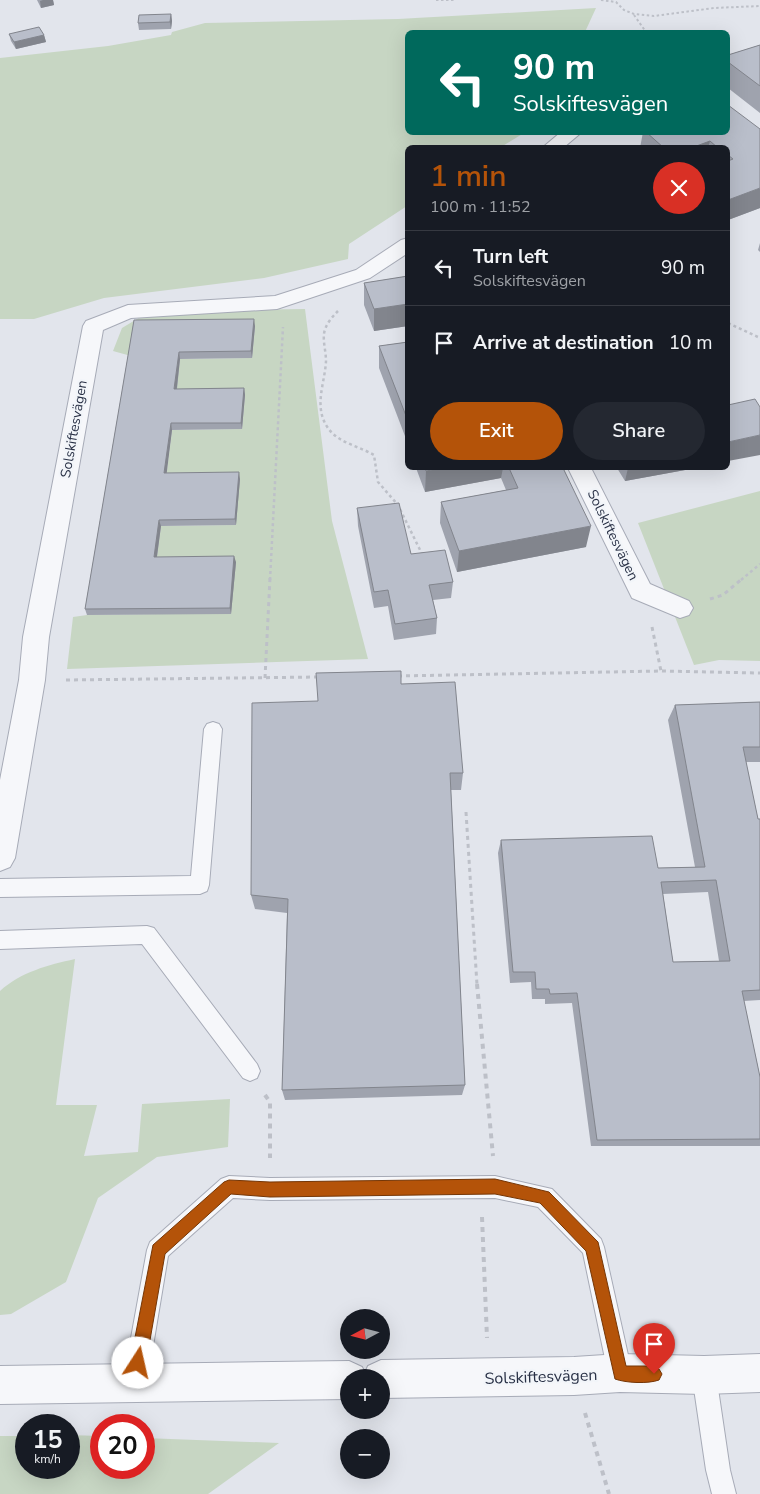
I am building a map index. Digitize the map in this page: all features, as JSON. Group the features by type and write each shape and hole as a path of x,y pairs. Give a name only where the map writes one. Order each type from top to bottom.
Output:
{"street":[{"path":"554,145 569,135"},
{"name":"Solskiftesvägen","path":"0,858 32,680 36,637 93,326 128,312 278,302 363,274 405,246"},
{"name":"Solskiftesvägen","path":"581,470 641,592 680,608"},
{"name":"Solskiftesvägen","path":"390,1380 574,1376 620,1373 704,1375 760,1373"},
{"path":"0,1385 340,1380"}],"lane":[{"path":"0,888 200,885 213,729"},
{"path":"0,940 147,935 250,1071"},
{"path":"135,1382 158,1250 229,1187 270,1189 495,1186 544,1197 593,1247 620,1373"},
{"path":"704,1375 718,1470 724,1494"}],"path":[{"path":"436,0 455,0"},
{"path":"600,0 616,2 624,10 634,14 654,16 714,8 760,6"},
{"path":"634,14 645,30"},
{"path":"265,678 285,300"},
{"path":"343,308 336,312 324,332 325,376 320,393 322,414 328,428 345,442 363,448 374,455 378,482 398,505 422,556"},
{"path":"730,325 760,338"},
{"path":"680,608 723,595 760,564"},
{"path":"641,592 657,647 661,671"},
{"path":"393,676 661,671 760,673"},
{"path":"32,680 324,677"},
{"path":"466,812 474,952 495,1186 482,1216 488,1378"},
{"path":"250,1071 270,1102 270,1189"},
{"path":"574,1376 609,1494"}],"green space":[{"path":"596,8 586,30 405,30 405,135 521,135 504,145 405,145 405,207 349,244 348,259 264,278 104,298 34,319 0,319 0,58 108,46 171,35 172,32 205,23 398,19"},
{"path":"305,309 332,521 368,659 67,669 73,617 87,615 231,613 235,562 156,563 161,526 236,525 166,479 172,430 242,429 245,395 176,394 180,359 252,358 255,326 131,356 113,351 122,328 142,316 184,311"},
{"path":"760,491 760,661 719,660 694,665 638,523"},
{"path":"75,959 56,1105 97,1105 84,1156 138,1152 142,1104 230,1099 228,1147 157,1157 98,1198 66,1282 11,1314 0,1315 0,991 26,974"},
{"path":"80,1435 90,1436 90,1479 155,1479 155,1438 279,1443 208,1494 0,1494 0,1436 15,1436 15,1479 80,1479"}],"building":[{"path":"171,14 170,22 138,23 139,15"},
{"path":"39,27 44,35 14,42 9,34"},
{"path":"760,45 760,86 730,64 730,54"},
{"path":"730,106 760,129 760,188 730,199 730,160 733,159 730,157 730,145 715,145 710,141 699,145 661,145 649,135 730,135"},
{"path":"405,276 405,304 374,309 364,283"},
{"path":"254,319 251,351 179,352 174,389 244,388 241,423 171,423 164,473 239,472 235,519 159,520 154,557 234,556 230,608 85,609 134,320"},
{"path":"405,342 405,413 379,346"},
{"path":"755,399 760,407 760,435 730,442 730,405"},
{"path":"510,470 564,470 591,526 459,551 441,502 518,488"},
{"path":"399,503 411,554 445,550 453,582 429,585 437,618 395,624 388,590 374,592 357,508"},
{"path":"401,671 401,684 455,682 463,773 450,773 465,1085 282,1090 288,899 251,895 252,703 318,701 316,673"},
{"path":"760,702 760,747 743,747 758,819 760,819 760,990 742,991 760,1077 760,1139 597,1140 577,993 550,994 549,989 536,989 535,972 513,972 501,840 652,836 658,868 705,867 675,705","holes":["716,880 730,961 673,962 661,882"]}],"route":[{"path":"138,1363 158,1250 229,1187 270,1189 495,1186 544,1197 593,1247 620,1373 654,1374"}]}
